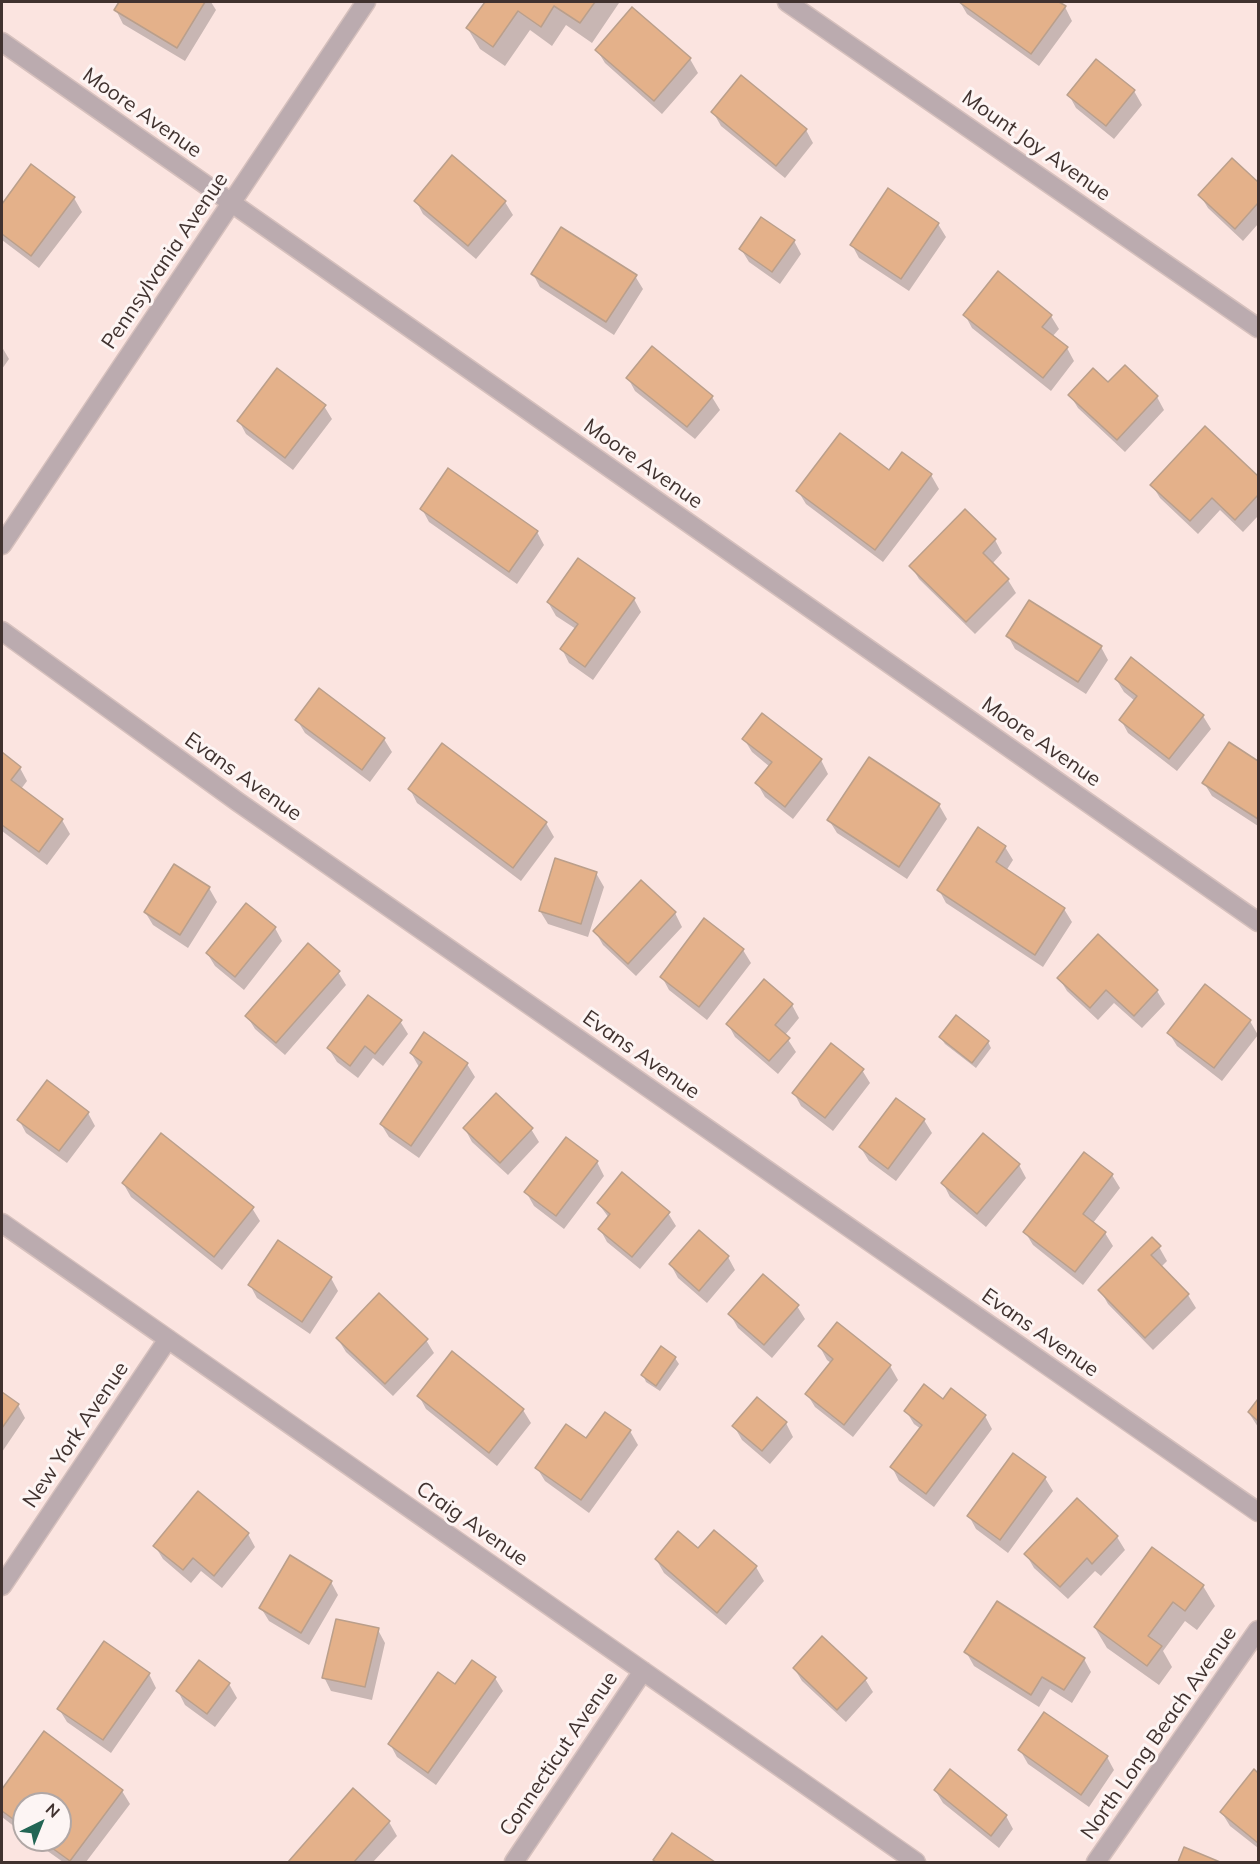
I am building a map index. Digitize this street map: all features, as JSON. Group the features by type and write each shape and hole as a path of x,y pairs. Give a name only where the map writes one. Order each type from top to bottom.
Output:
{"street":[{"name":"Pennsylvania Avenue","path":"2,545 366,2"},
{"name":"Mount Joy Avenue","path":"787,2 1258,328"},
{"name":"Moore Avenue","path":"2,42 1258,922"},
{"name":"Evans Avenue","path":"2,631 238,802 1258,1512"},
{"name":"Craig Avenue","path":"2,1223 916,1863"},
{"name":"New York Avenue","path":"2,1586 168,1339"},
{"name":"North Long Beach Avenue","path":"1096,1863 1258,1630"},
{"name":"Connecticut Avenue","path":"514,1863 643,1671"}],"building":[{"path":"119,2 205,2 177,48 114,10"},
{"path":"485,2 595,2 580,23 554,6 541,27 518,11 493,47 466,28"},
{"path":"959,2 1059,2 1066,6 1031,54"},
{"path":"632,7 691,58 654,101 595,50"},
{"path":"1096,59 1135,90 1106,126 1067,95"},
{"path":"741,75 807,129 776,166 711,112"},
{"path":"452,155 506,201 468,246 414,201"},
{"path":"1232,158 1258,182 1258,203 1235,229 1198,195"},
{"path":"31,164 75,197 31,256 2,234 2,204"},
{"path":"888,188 939,223 901,279 850,245"},
{"path":"761,217 795,240 772,272 739,249"},
{"path":"561,227 637,275 606,322 531,274"},
{"path":"998,271 1052,315 1042,327 1068,347 1043,378 963,315"},
{"path":"652,346 713,396 687,427 626,378"},
{"path":"1125,365 1158,396 1117,440 1068,395 1093,368 1108,382"},
{"path":"277,368 326,405 285,458 237,421"},
{"path":"1205,426 1258,476 1258,495 1235,520 1212,498 1190,521 1150,485"},
{"path":"840,433 889,470 902,452 932,474 875,550 796,491"},
{"path":"448,468 538,531 509,572 420,509"},
{"path":"965,509 996,539 983,553 1009,579 966,622 909,566"},
{"path":"578,558 635,598 585,667 560,649 578,624 547,602"},
{"path":"1029,600 1102,646 1078,682 1006,636"},
{"path":"1131,657 1204,715 1169,759 1119,720 1137,696 1115,679"},
{"path":"319,688 385,738 362,770 295,720"},
{"path":"762,713 822,759 785,807 755,783 772,762 742,739"},
{"path":"1229,742 1258,761 1258,819 1202,783"},
{"path":"442,743 547,822 513,868 408,789"},
{"path":"2,752 21,767 11,780 63,819 39,852 2,825"},
{"path":"869,757 940,804 899,867 827,820"},
{"path":"978,827 1006,846 996,862 1065,908 1035,955 937,890"},
{"path":"555,858 597,872 581,924 539,911"},
{"path":"174,864 210,887 180,935 144,912"},
{"path":"641,880 676,912 628,964 593,931"},
{"path":"246,903 276,927 235,977 206,953"},
{"path":"704,918 744,949 699,1007 660,977"},
{"path":"1098,934 1158,990 1134,1016 1106,990 1090,1008 1057,978"},
{"path":"308,943 340,971 276,1043 245,1016"},
{"path":"764,979 793,1004 775,1025 790,1038 769,1061 726,1024"},
{"path":"1205,984 1251,1020 1214,1068 1167,1033"},
{"path":"368,995 402,1020 375,1054 365,1046 350,1066 327,1048"},
{"path":"956,1015 989,1041 972,1063 939,1037"},
{"path":"424,1032 468,1063 411,1146 380,1124 422,1062 410,1053"},
{"path":"831,1043 864,1069 825,1118 792,1093"},
{"path":"47,1080 89,1112 59,1151 17,1120"},
{"path":"496,1093 533,1128 500,1163 463,1128"},
{"path":"896,1098 925,1119 888,1169 859,1147"},
{"path":"161,1133 254,1207 214,1257 122,1183"},
{"path":"983,1133 1020,1164 977,1214 941,1183"},
{"path":"566,1137 598,1161 556,1216 524,1192"},
{"path":"1084,1152 1113,1174 1083,1214 1106,1232 1075,1272 1023,1232"},
{"path":"622,1172 670,1212 632,1257 598,1229 610,1214 597,1203"},
{"path":"699,1230 729,1256 699,1291 669,1264"},
{"path":"1152,1237 1161,1246 1151,1255 1189,1294 1145,1338 1098,1290"},
{"path":"278,1240 332,1277 302,1322 248,1285"},
{"path":"763,1274 799,1305 764,1345 728,1314"},
{"path":"379,1293 428,1339 385,1384 336,1338"},
{"path":"837,1322 891,1365 844,1425 805,1394 833,1359 818,1346"},
{"path":"661,1346 676,1357 656,1386 641,1375"},
{"path":"452,1351 524,1409 489,1453 417,1396"},
{"path":"924,1384 943,1399 951,1388 986,1415 926,1494 890,1467 922,1425 904,1411"},
{"path":"2,1392 19,1404 2,1428"},
{"path":"757,1397 787,1422 762,1451 732,1426"},
{"path":"1258,1399 1258,1421 1248,1412"},
{"path":"605,1412 631,1430 581,1500 535,1468 566,1424 586,1438"},
{"path":"1013,1453 1046,1477 1000,1540 967,1516"},
{"path":"198,1491 249,1533 214,1576 193,1558 183,1570 153,1546"},
{"path":"1077,1498 1118,1536 1092,1564 1087,1558 1060,1587 1024,1554"},
{"path":"714,1530 757,1566 717,1613 655,1559 678,1531 698,1548"},
{"path":"1152,1547 1204,1585 1185,1611 1173,1602 1148,1636 1162,1646 1147,1666 1094,1627"},
{"path":"290,1555 332,1581 301,1633 259,1608"},
{"path":"997,1601 1085,1658 1064,1690 1042,1677 1031,1695 964,1652"},
{"path":"336,1619 379,1628 365,1687 322,1678"},
{"path":"822,1636 867,1678 837,1710 793,1668"},
{"path":"104,1641 150,1673 103,1740 57,1709"},
{"path":"199,1660 230,1683 207,1714 176,1691"},
{"path":"472,1660 496,1677 428,1773 388,1744 438,1672 455,1684"},
{"path":"1044,1712 1108,1756 1081,1795 1018,1750"},
{"path":"44,1731 123,1790 70,1861 58,1852 72,1852 72,1792 12,1792 12,1818 2,1811 2,1789"},
{"path":"950,1769 1007,1815 991,1836 934,1790"},
{"path":"1254,1769 1258,1773 1258,1843 1220,1812"},
{"path":"353,1788 390,1821 354,1862 288,1862"},
{"path":"672,1833 715,1862 656,1862 653,1860"},
{"path":"1184,1847 1220,1862 1178,1862"}]}
